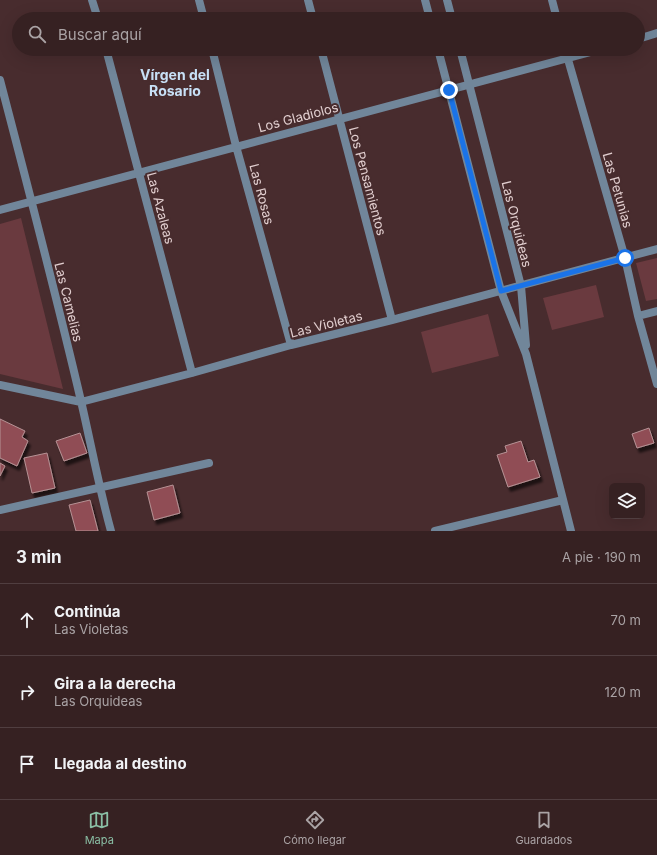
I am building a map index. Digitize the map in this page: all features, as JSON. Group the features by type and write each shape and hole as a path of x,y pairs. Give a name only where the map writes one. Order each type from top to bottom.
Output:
{"street":[{"path":"92,0 96,12"},
{"path":"199,0 202,12"},
{"path":"308,0 311,12"},
{"path":"425,0 428,12"},
{"path":"447,0 450,12"},
{"path":"552,0 555,12"},
{"path":"645,37 657,33"},
{"name":"Las Azaleas","path":"108,56 192,373"},
{"name":"Las Rosas","path":"214,56 236,146 291,345"},
{"name":"Los Pensamientos","path":"323,56 392,320"},
{"path":"440,56 501,291 526,354 571,531"},
{"name":"Las Orquideas","path":"462,56 521,286 526,354"},
{"name":"Las Petunias","path":"566,56 625,258 638,316 657,384"},
{"name":"Los Gladiolos","path":"0,210 32,200 578,56"},
{"name":"Las Camelias","path":"0,80 32,200 81,402 99,487 111,531"},
{"name":"Las Violetas","path":"0,386 81,402 657,249"},
{"path":"638,316 657,311"},
{"path":"0,510 210,463"},
{"path":"435,531 563,500"}],"shaded area":[{"path":"21,218 63,389 0,374 0,224"},
{"path":"657,258 657,299 646,301 636,263"},
{"path":"596,285 604,317 552,330 543,298"},
{"path":"488,314 499,356 432,373 421,332"}],"building":[{"path":"0,419 25,431 22,437 28,441 17,466 0,458"},
{"path":"649,428 654,443 637,448 632,434"},
{"path":"80,433 87,453 64,461 56,441"},
{"path":"521,441 528,462 534,460 540,477 508,487 497,455 507,452 505,446"},
{"path":"47,453 55,488 32,493 24,458"},
{"path":"0,463 5,466 0,476"},
{"path":"173,485 180,513 154,520 147,492"},
{"path":"90,500 98,531 76,531 69,505"}],"district":[{"name":"Vírgen del Rosario","path":"175,84"}],"route":[{"path":"449,90 501,291 625,258"}]}
